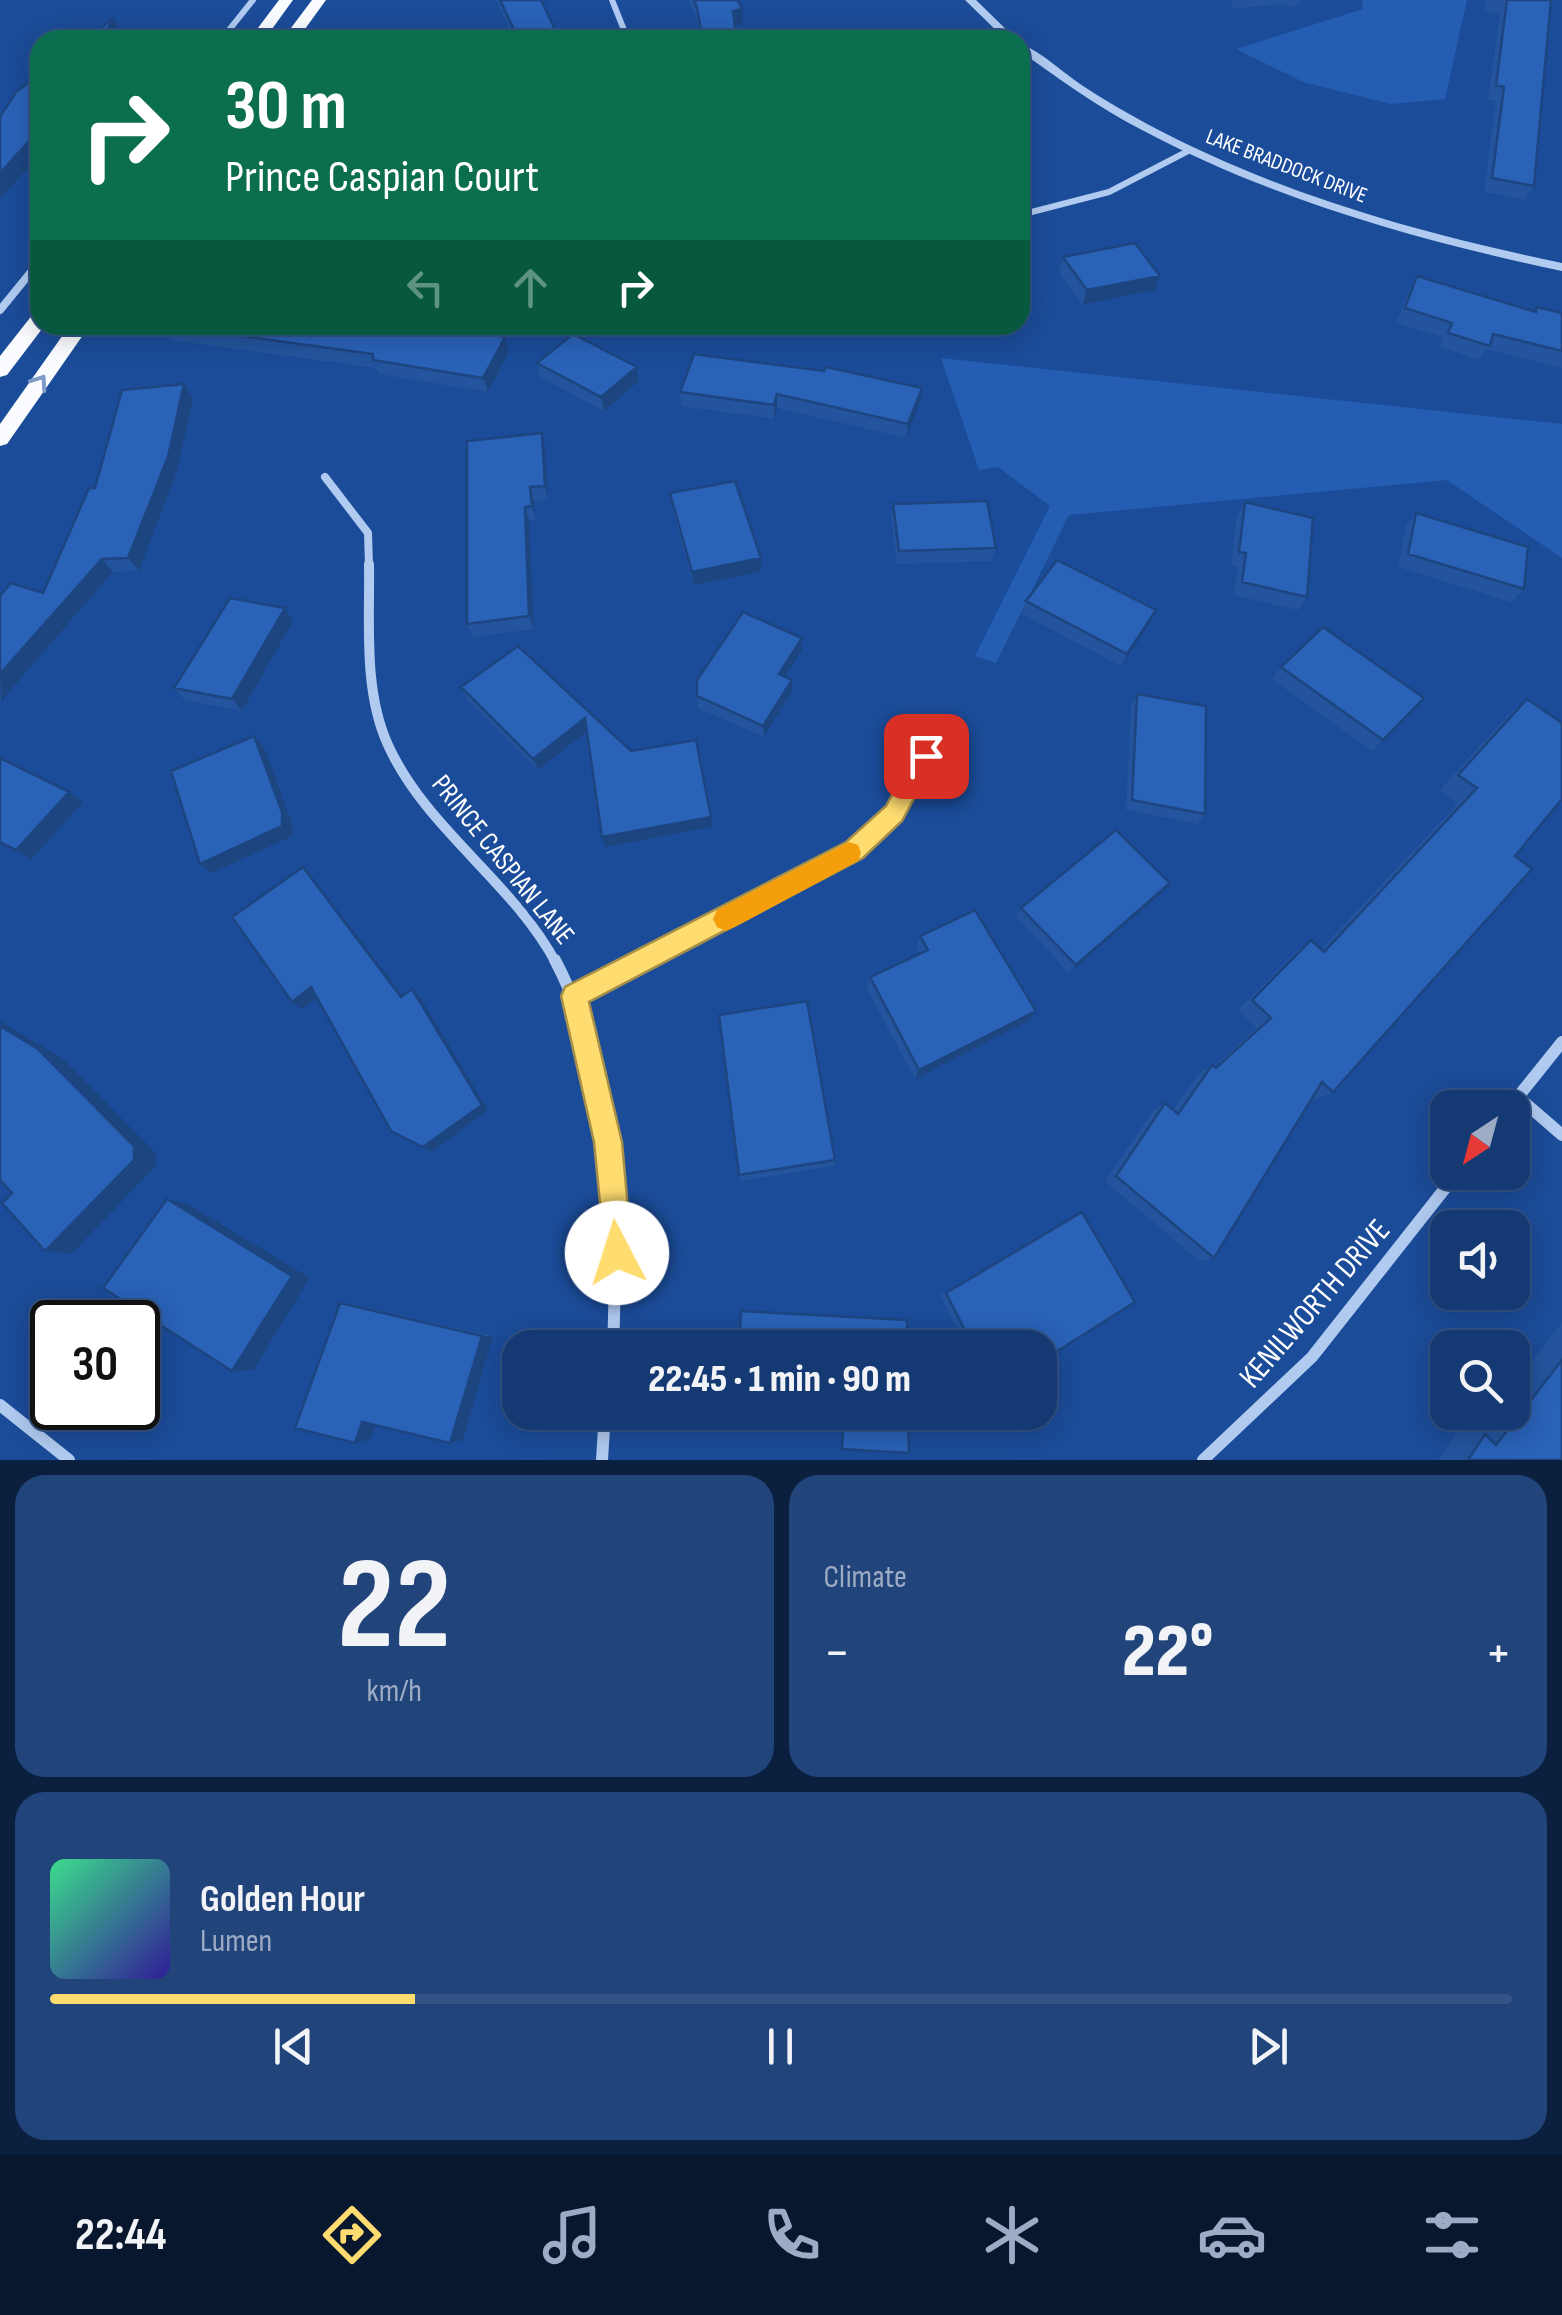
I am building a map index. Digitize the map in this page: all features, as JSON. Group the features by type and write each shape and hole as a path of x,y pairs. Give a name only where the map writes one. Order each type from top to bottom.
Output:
{"main road":[{"path":"264,30 286,0"},
{"path":"296,30 318,0"},
{"path":"0,370 30,331"},
{"path":"0,439 73,335"}],"street":[{"path":"228,30 253,0"},
{"path":"612,0 624,30"},
{"path":"970,0 1002,30"},
{"name":"LAKE BRADDOCK DRIVE","path":"1030,53 1084,92 1190,150 1328,205 1562,267"},
{"path":"1030,213 1108,194 1142,180 1190,150"},
{"path":"0,310 30,273"},
{"name":"PRINCE CASPIAN LANE","path":"326,477 368,532 371,678 388,745 429,808 495,878 550,950 574,996 608,1142 617,1253 614,1330"},
{"path":"574,996 854,850 894,814 926,756"},
{"path":"1523,1090 1562,1042"},
{"path":"1530,1113 1562,1135"},
{"name":"KENILWORTH DRIVE","path":"1202,1460 1312,1356 1444,1190"},
{"path":"0,1405 69,1460"},
{"path":"602,1460 604,1430"}],"shaded area":[{"path":"1362,0 1467,0 1445,99 1391,104 1303,82 1236,49 1363,9"},
{"path":"941,358 1562,424 1562,558 1447,480 1069,515 996,663 975,656 1050,506 998,467 979,470"}],"building":[{"path":"500,0 541,0 555,30 514,30"},
{"path":"694,0 738,0 742,9 733,11 736,30 701,30"},
{"path":"1507,0 1551,0 1534,186 1492,178 1504,87 1496,85"},
{"path":"30,82 30,140 0,173 0,117 16,92"},
{"path":"1135,243 1160,276 1087,290 1063,257"},
{"path":"1417,276 1536,312 1537,307 1562,313 1562,351 1493,334 1490,346 1448,333 1452,323 1405,308"},
{"path":"234,335 505,337 483,378 373,360 373,354"},
{"path":"575,335 637,367 601,397 537,363"},
{"path":"694,354 824,371 826,367 922,388 908,424 777,394 774,405 680,392"},
{"path":"184,384 168,457 128,558 102,559 0,674 0,596 11,583 43,593 89,488 95,488 122,390"},
{"path":"542,433 545,486 530,487 532,506 525,507 529,616 467,624 467,441"},
{"path":"735,481 761,558 692,572 670,493"},
{"path":"987,501 996,548 899,551 893,504"},
{"path":"1245,502 1313,518 1307,597 1242,582 1246,553 1239,552"},
{"path":"1416,513 1528,547 1524,589 1408,554"},
{"path":"1057,560 1156,610 1127,654 1026,601"},
{"path":"230,598 285,608 232,699 174,688"},
{"path":"743,612 802,638 779,674 792,680 763,726 697,696 697,680"},
{"path":"1323,627 1424,698 1383,740 1281,667"},
{"path":"518,646 631,751 696,740 711,817 602,837 585,718 533,759 461,687"},
{"path":"1137,694 1206,706 1205,814 1132,800"},
{"path":"1527,699 1562,723 1562,799 1515,856 1532,869 1333,1092 1322,1082 1214,1258 1116,1176 1165,1103 1178,1114 1212,1065 1216,1068 1271,1018 1252,1000 1311,940 1324,952 1477,788 1458,775"},
{"path":"254,736 282,812 282,826 200,864 171,771"},
{"path":"0,758 69,792 16,850 0,842"},
{"path":"1116,830 1170,883 1076,965 1021,908"},
{"path":"303,867 401,997 412,989 482,1105 423,1147 391,1131 311,987 292,1002 232,917"},
{"path":"975,910 1036,1011 919,1070 870,977 928,950 920,936"},
{"path":"807,1001 835,1160 739,1175 719,1015"},
{"path":"0,1026 38,1049 134,1146 134,1160 45,1251 2,1203 12,1193 0,1180"},
{"path":"167,1199 292,1276 232,1371 160,1325 160,1300 122,1300 103,1288"},
{"path":"1082,1212 1135,1302 1057,1351 1057,1330 965,1330 946,1293"},
{"path":"340,1303 482,1336 450,1443 362,1422 355,1443 295,1428"},
{"path":"741,1311 907,1320 907,1330 740,1330"},
{"path":"1562,1360 1562,1460 1468,1460 1485,1434 1496,1445 1508,1430 1530,1430 1530,1401"},
{"path":"828,1430 908,1430 909,1453 842,1449 843,1431"}],"slow traffic":[{"path":"726,919 849,853"}],"route":[{"path":"617,1253 608,1142 574,996 826,868 854,850 894,814 926,756"}]}
